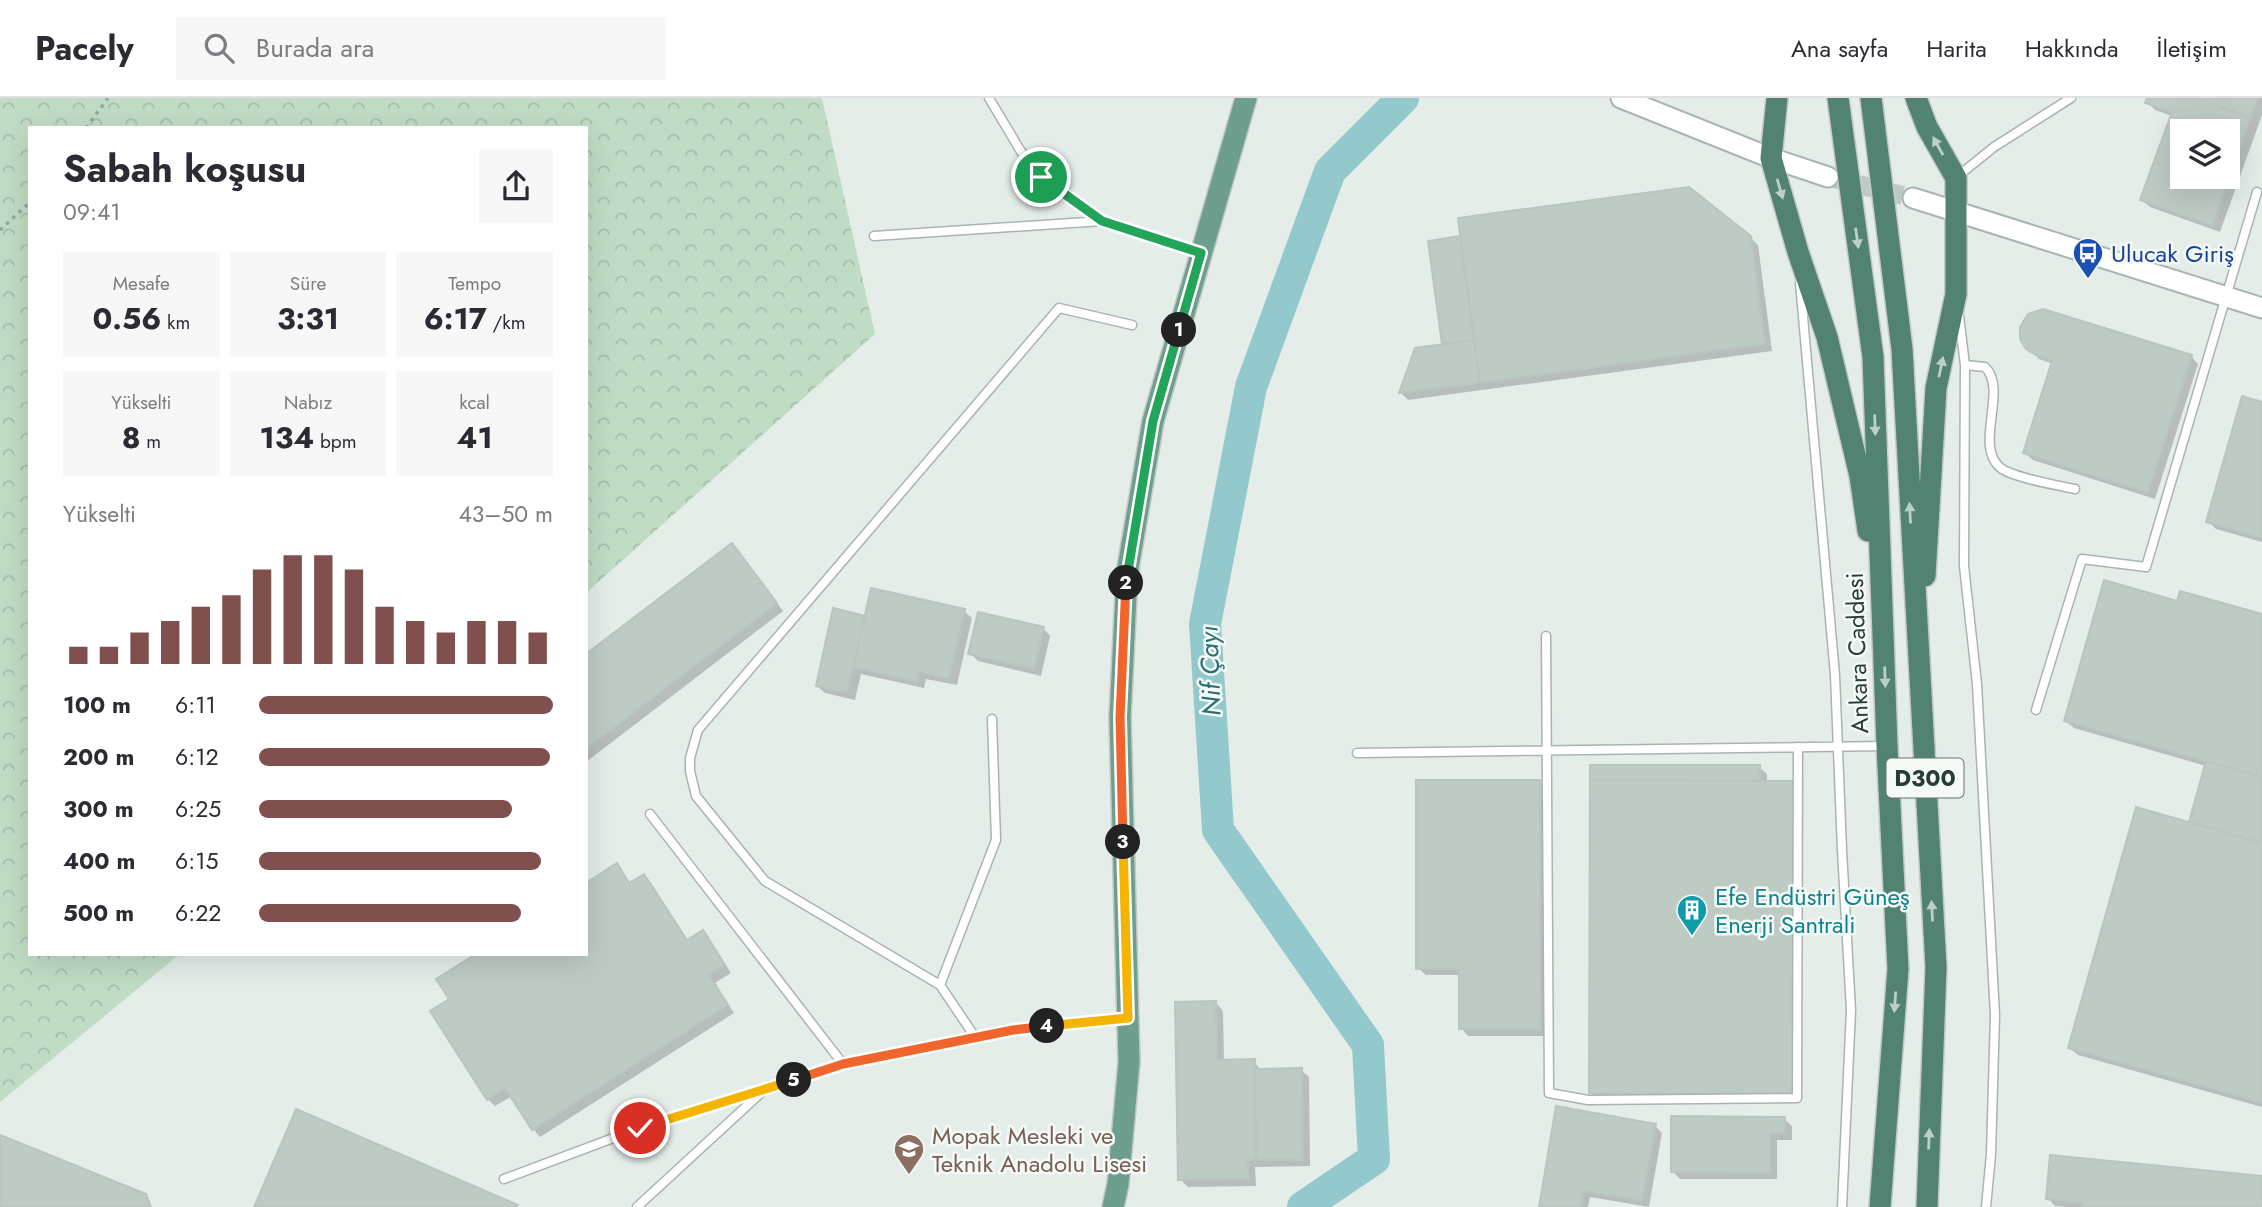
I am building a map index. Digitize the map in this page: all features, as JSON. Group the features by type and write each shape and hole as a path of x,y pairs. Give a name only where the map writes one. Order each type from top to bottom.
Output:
{"highway":[{"path":"1777,98 1772,159 1798,252 1827,337 1860,476 1884,645"},
{"name":"Ankara Caddesi","path":"1838,98 1873,357 1898,969 1880,1207"},
{"name":"D300","path":"1871,98 1902,349 1936,967 1927,1207"},
{"path":"1916,98 1927,127 1956,178 1956,295 1936,388 1919,679"}],"main road":[{"path":"1114,1207 1129,1062 1120,717 1127,573 1153,421 1246,98"}],"street":[{"path":"1621,98 1772,159 1828,177"},
{"path":"1913,198 2262,307"}],"lane":[{"path":"989,98 1014,140 1041,177 1102,221 1201,253"},
{"path":"1956,178 1994,147 2071,98"},
{"path":"2036,710 2082,559 2146,567 2257,192"},
{"path":"874,236 1102,221"},
{"path":"1798,252 1835,675 1851,1010 1842,1207"},
{"path":"1956,295 1965,365 1964,566 1978,684 1995,1014 1991,1154 1986,1207"},
{"path":"975,1037 940,985 765,881 696,796 690,771 693,744 698,730 707,719 1059,308 1132,325"},
{"path":"1965,365 1985,367 1993,378 1990,449 1995,462 2010,473 2075,489"},
{"path":"1546,636 1549,1093 1588,1100 1797,1098 1798,747"},
{"path":"940,985 996,840 992,719"},
{"path":"1357,753 1887,746"},
{"path":"650,814 843,1064"},
{"path":"504,1180 640,1128 843,1064 1013,1030 1128,1018"},
{"path":"637,1207 767,1088"}],"path":[{"path":"87,126 108,98"},
{"path":"0,230 28,204"}],"green space":[{"path":"0,98 822,98 875,334 588,591 588,126 28,126 28,956 178,956 0,1102"}],"building":[{"path":"2147,98 2196,98 2251,118 2240,148 2240,119 2170,119 2170,189 2225,189 2212,226 2140,200 2172,112 2145,103"},
{"path":"2196,98 2258,98 2251,118"},
{"path":"1689,187 1751,236 1765,344 1480,383 1458,218"},
{"path":"1460,236 1474,340 1442,344 1428,241"},
{"path":"2043,309 2192,355 2148,493 2023,453 2052,361 2026,349 2020,339 2020,327 2028,314"},
{"path":"1474,340 1480,383 1399,393 1415,348"},
{"path":"2242,396 2262,402 2262,538 2206,522"},
{"path":"732,543 777,603 588,747 588,652"},
{"path":"2104,580 2177,601 2180,591 2262,614 2262,777 2064,721"},
{"path":"871,588 965,609 949,679 919,672 917,682 853,667"},
{"path":"833,608 865,616 847,693 816,686"},
{"path":"978,612 1044,627 1034,669 968,654"},
{"path":"2206,761 2262,777 2262,843 2189,822"},
{"path":"1590,765 1760,765 1760,781 1590,780"},
{"path":"1416,780 1540,780 1540,1029 1459,1029 1459,969 1416,969"},
{"name":"Efe Endüstri Güneş Enerji Santrali","path":"1590,780 1794,781 1793,1094 1589,1093"},
{"path":"2136,807 2262,843 2262,1103 2068,1048"},
{"path":"617,863 629,883 644,874 687,940 703,930 725,965 709,975 728,1005 532,1130 505,1088 487,1100 430,1011 449,999 436,979 473,956 588,956 588,882"},
{"path":"1216,1001 1217,1060 1255,1059 1256,1160 1248,1160 1249,1179 1178,1180 1175,1002"},
{"path":"1302,1068 1303,1160 1256,1160 1255,1069"},
{"path":"1556,1106 1656,1124 1642,1201 1583,1191 1580,1207 1539,1207"},
{"path":"296,1109 518,1205 254,1207"},
{"path":"1671,1116 1785,1117 1785,1133 1770,1133 1770,1173 1671,1172"},
{"path":"0,1135 146,1194 151,1207 0,1207"},
{"path":"2050,1155 2262,1176 2262,1207 2081,1207 2082,1203 2046,1199"}],"waterway":[{"name":"Nif Çayı","path":"1303,1207 1374,1159 1368,1045 1218,830 1205,624 1251,387 1330,171 1403,98"}],"tunnel":[{"path":"1828,177 1913,198"}],"place":[{"name":"Ulucak Giriş","path":"2088,280"},
{"name":"Efe Endüstri Güneş Enerji Santrali","path":"1692,937"},
{"name":"Mopak Mesleki ve Teknik Anadolu Lisesi","path":"909,1176"}],"route":[{"path":"640,1128 843,1064 1013,1030 1128,1018 1120,717 1127,573 1153,421 1201,253 1102,221 1041,177"}]}
